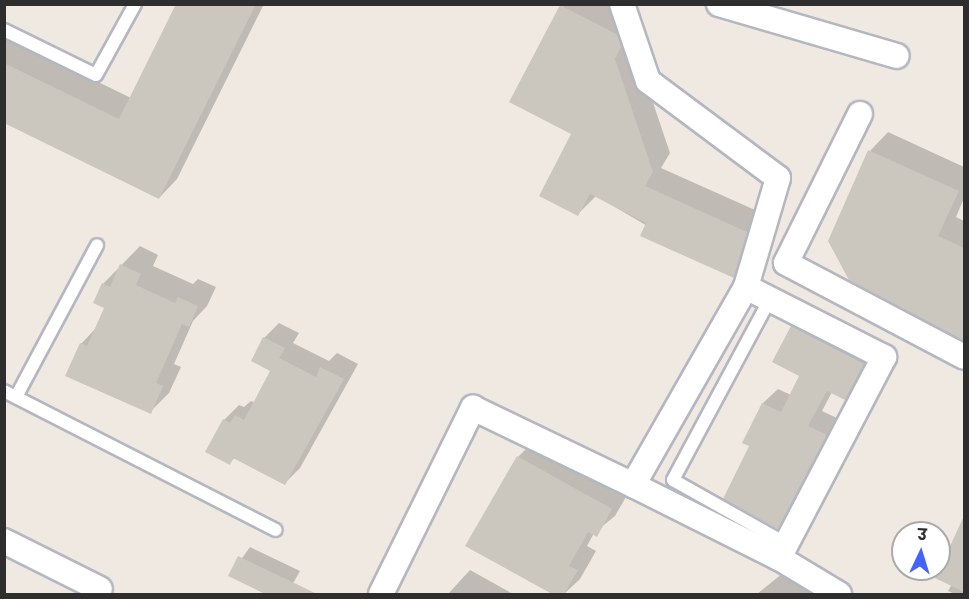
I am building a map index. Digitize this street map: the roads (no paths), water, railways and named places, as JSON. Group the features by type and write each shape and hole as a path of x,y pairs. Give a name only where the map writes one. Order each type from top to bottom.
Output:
{"street":[{"path":"622,4 648,81 778,178 746,286 633,485"},
{"path":"719,4 897,56"},
{"path":"860,114 786,263 964,357"},
{"path":"746,286 884,357 783,551"},
{"path":"381,594 473,408 633,485 783,551 839,594"},
{"path":"4,541 100,589"}],"lane":[{"path":"4,30 96,75 135,4"},
{"path":"16,397 97,245"},
{"path":"770,298 673,480 783,551"},
{"path":"4,391 276,530"}]}
